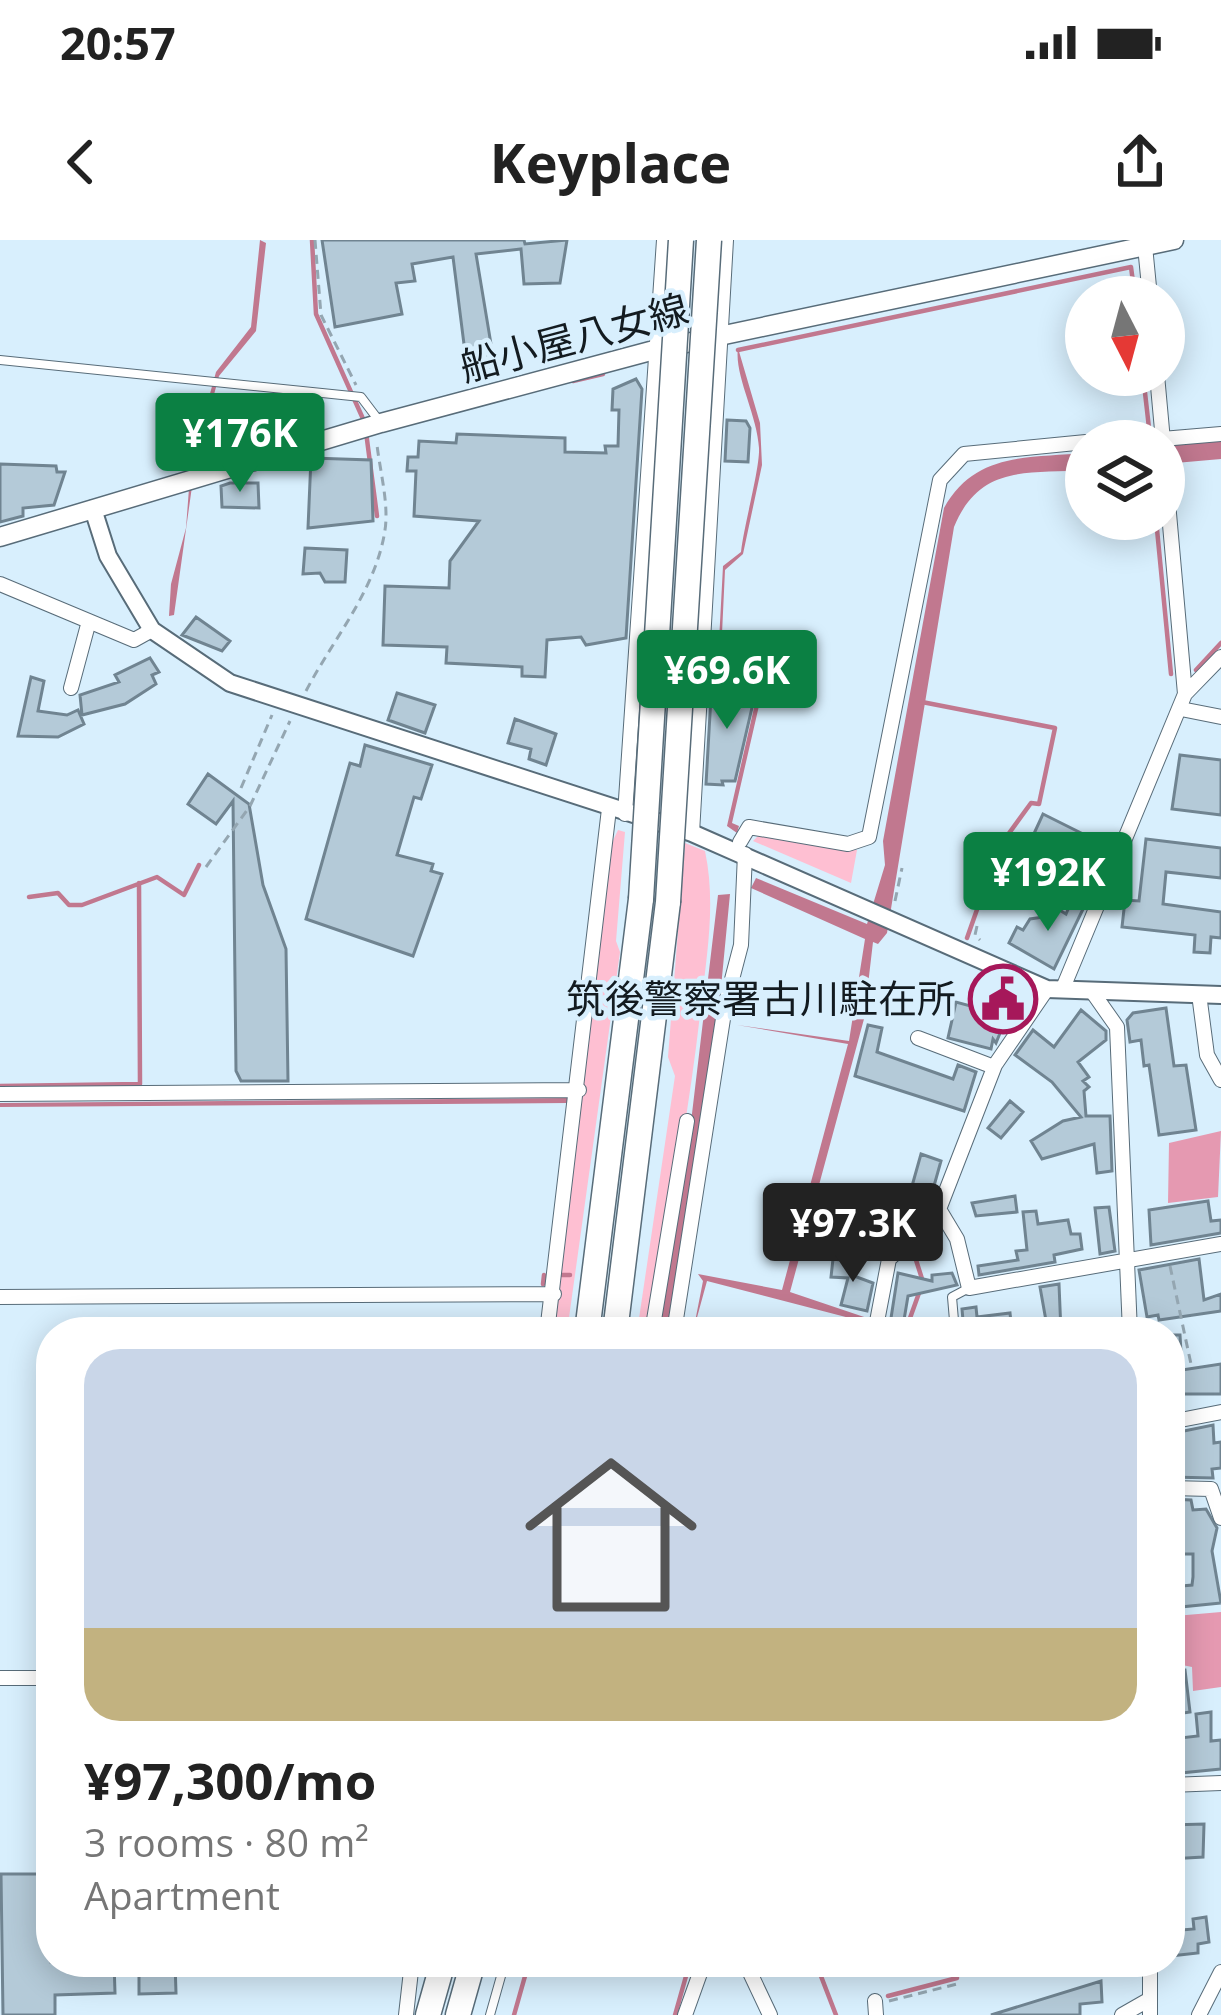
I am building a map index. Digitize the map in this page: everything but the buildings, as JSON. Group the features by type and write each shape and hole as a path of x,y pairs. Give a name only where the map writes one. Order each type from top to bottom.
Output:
{"highway":[{"path":"589,1317 641,899 681,240"},
{"path":"616,1317 668,902 709,240"},
{"path":"428,2015 438,1977"},
{"path":"458,2015 469,1977"}],"main road":[{"name":"船小屋八女線","path":"0,537 378,424 658,349 1174,240"}],"street":[{"path":"550,1317 617,811 664,240"},
{"path":"692,833 726,240"},
{"path":"1145,246 1148,276"},
{"path":"1185,436 1221,434"},
{"path":"676,1317 724,1006 741,945 743,848 749,827 848,844 869,837 940,480 964,454 1065,444"},
{"path":"93,508 108,556 152,630 230,683 278,703 300,704 617,811 743,848 868,909 894,915 1055,989 1221,995"},
{"path":"1170,540 1183,702"},
{"path":"0,584 134,640 152,630"},
{"path":"71,688 89,621"},
{"path":"878,1317 889,1259 939,1209 994,1067 1055,989 1183,702 1221,656"},
{"path":"1183,702 1221,717"},
{"path":"1091,990 1117,1027 1130,1317"},
{"path":"1199,994 1208,1055 1221,1080"},
{"path":"918,1038 994,1067"},
{"path":"0,1094 579,1090"},
{"path":"654,1317 687,1121"},
{"path":"939,1209 957,1239 969,1288 1128,1256 1221,1244"},
{"path":"0,1297 554,1294"},
{"path":"1185,1419 1221,1412"},
{"path":"1185,1489 1210,1490 1221,1518"},
{"path":"0,1678 36,1678"},
{"path":"1185,1784 1221,1783"},
{"path":"1198,2015 1221,1972"},
{"path":"406,2015 410,1977"},
{"path":"685,2015 699,1977"},
{"path":"752,1977 770,2015"},
{"path":"1122,2015 1150,2007"},
{"path":"1198,2015 1221,2013"}],"lane":[{"path":"0,360 361,397 378,424"},
{"path":"954,1317 952,1297 969,1288"},
{"path":"490,2015 501,1977"}],"path":[{"path":"316,240 320,315 361,397"},
{"path":"206,867 250,806 324,656 342,636 386,527 378,424"},
{"path":"241,788 278,703"},
{"path":"894,915 902,868"},
{"path":"977,926 976,938 998,949"},
{"path":"1168,1252 1181,1317"},
{"path":"1185,1335 1191,1364"},
{"path":"875,2007 957,1984"}],"shaded area":[{"path":"260,240 266,243 256,331 219,376 195,465 174,615 169,616 171,584 186,528 191,462 216,372 251,327"},
{"path":"738,348 760,423 762,465 743,554 725,570 720,676 761,697 732,823 739,826 737,833 727,826 756,699 717,679 723,566 741,552 759,448"},
{"path":"1221,441 1221,459 1185,462 1185,444"},
{"path":"1065,455 1065,471 1025,473 992,482 977,492 954,527 887,933 878,944 873,942 864,1019 790,1292 864,1317 846,1317 707,1281 696,1317 703,1281 698,1274 782,1290 848,1044 737,1025 849,1041 865,939 751,888 756,878 867,924 885,865 883,841 944,508 971,476 1005,461"},
{"path":"618,830 625,832 616,941 620,952 569,1317 556,1317 610,847"},
{"path":"758,836 857,850 851,883 753,841"},
{"path":"685,843 705,851 710,890 708,947 690,1088 651,1317 639,1317 675,1076 668,1057"},
{"path":"730,894 719,1008 670,1317 658,1317 691,1122 718,895"},
{"path":"568,1098 568,1103 0,1107 0,1103"},
{"path":"1221,1131 1218,1197 1168,1203 1169,1143"},
{"path":"1221,1612 1221,1687 1193,1691 1192,1667 1185,1666 1185,1615"}],"waterway":[{"path":"312,240 316,314 364,421"},
{"path":"1088,276 1131,267 1132,276"},
{"path":"738,350 1065,281"},
{"path":"573,381 603,374"},
{"path":"1145,396 1148,420"},
{"path":"366,432 377,516"},
{"path":"1158,540 1171,674"},
{"path":"1196,670 1221,643"},
{"path":"922,702 1055,728 1039,804 1031,803 999,847 967,938"},
{"path":"29,897 58,893 69,905 82,905 157,877 184,895 199,865"},
{"path":"0,1086 140,1084 139,883"},
{"path":"916,1260 923,1282"},
{"path":"543,1284 544,1275"},
{"path":"562,1275 570,1275"},
{"path":"910,1317 919,1293"},
{"path":"514,2015 525,1977"},
{"path":"675,2015 686,1977"},
{"path":"821,1977 836,2015"},
{"path":"888,1996 957,1977"}],"place":[{"name":"筑後警察署古川駐在所","path":"1003,999"}]}
